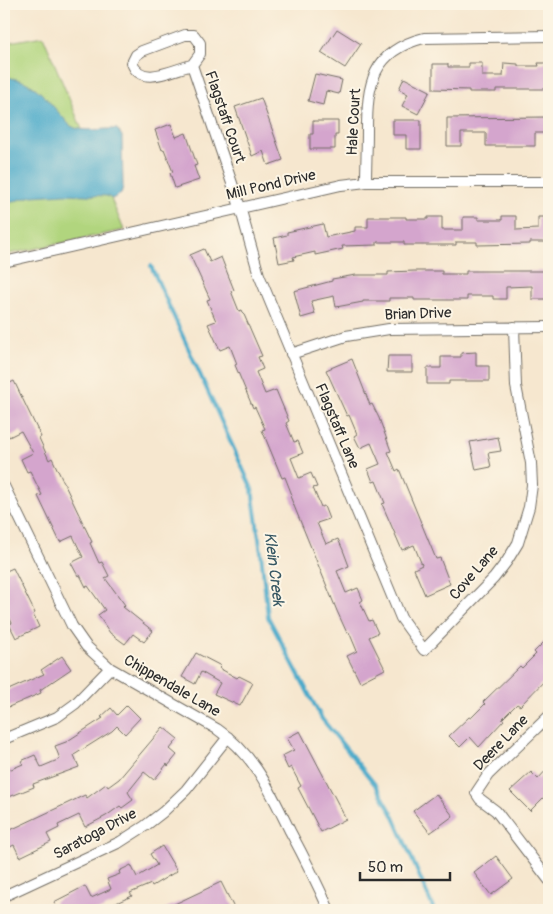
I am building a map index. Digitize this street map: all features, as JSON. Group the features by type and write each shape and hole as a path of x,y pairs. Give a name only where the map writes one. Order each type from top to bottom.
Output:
{"street":[{"name":"Flagstaff Court","path":"186,35 194,35 200,43 200,54 192,65 150,77 142,75 134,68 132,63 136,55 142,51 186,35"},
{"name":"Hale Court","path":"366,182 369,87 378,68 394,52 409,42 431,37 549,36"},
{"name":"Flagstaff Court","path":"192,65 240,207"},
{"name":"Mill Pond Drive","path":"4,262 310,191 366,182 549,182"},
{"name":"Flagstaff Lane","path":"240,207 259,275 291,354 401,618 424,650"},
{"name":"Brian Drive","path":"291,354 346,336 389,329 549,327"},
{"name":"Cove Lane","path":"424,650 494,578 503,566 518,543 529,507 532,485 531,463 516,386 514,328"},
{"name":"Chippendale Lane","path":"4,486 72,626 86,646 110,668 228,737 249,758 263,777 318,884 326,910"},
{"path":"4,739 57,717 85,695 110,668"},
{"name":"Deere Lane","path":"549,716 488,775 476,793 480,799 496,811 549,880"},
{"name":"Saratoga Drive","path":"4,896 120,842 145,826 186,790 228,737"}],"green space":[{"path":"43,36 124,230 4,255 4,43"}],"water":[{"path":"4,77 30,84 75,128 87,130 117,129 122,136 123,186 121,194 112,199 107,196 65,194 32,196 4,204"}],"building":[{"path":"337,29 361,44 345,68 321,53"},
{"path":"469,63 482,63 482,76 503,76 504,63 518,64 518,66 539,66 538,63 549,63 549,89 496,89 496,92 469,92 469,90 433,89 433,64 448,64 448,67 469,67"},
{"path":"315,74 342,80 339,94 326,91 323,105 308,101"},
{"path":"404,78 430,91 418,114 402,106 408,94 399,89"},
{"path":"261,98 283,160 268,165 263,151 252,156 235,107"},
{"path":"549,117 549,133 535,133 535,146 486,146 486,133 461,133 461,146 447,146 447,118"},
{"path":"393,120 421,120 421,149 406,149 406,135 393,135"},
{"path":"313,121 338,121 335,149 310,149 310,134 313,134"},
{"path":"171,124 176,137 186,133 197,165 194,166 199,180 175,188 170,173 173,172 155,130"},
{"path":"502,216 516,216 516,230 538,229 538,217 549,217 549,242 477,245 477,242 456,242 456,245 404,245 404,242 377,242 377,245 342,246 343,249 315,255 315,252 293,257 294,260 279,263 274,238 287,235 287,232 323,224 326,237 355,231 355,227 368,227 368,217 428,219 428,217 442,217 442,230 463,230 463,217 478,217 478,220 502,220"},
{"path":"204,249 210,262 221,257 234,290 231,291 239,311 242,310 262,356 258,357 263,369 256,372 265,394 276,390 289,421 286,423 294,442 298,441 303,453 291,458 299,478 311,473 317,487 313,488 321,507 324,506 329,519 317,523 326,544 338,539 343,550 349,566 337,571 346,593 358,588 363,600 360,602 369,621 372,620 378,633 369,637 385,669 360,682 347,656 357,651 337,611 290,496 292,495 285,477 282,478 262,430 265,429 255,407 253,408 235,365 237,364 230,346 220,350 208,324 216,321 207,300 210,299 190,255"},
{"path":"442,271 442,274 466,274 466,271 549,271 549,299 532,299 532,286 506,287 506,299 493,299 493,296 467,296 467,300 389,298 389,301 363,301 336,307 334,296 311,301 315,314 301,318 294,291 332,281 332,279 356,275 388,275 388,272"},
{"path":"476,352 476,366 489,366 489,381 449,381 449,384 427,384 427,368 441,368 441,357 461,357 461,353"},
{"path":"388,356 412,356 412,372 387,372"},
{"path":"352,359 370,405 372,404 379,418 391,451 388,452 396,471 399,469 436,559 440,558 450,584 425,595 414,569 422,565 414,545 402,550 382,504 385,503 376,481 373,482 368,469 380,464 371,443 360,448 354,436 357,434 349,415 347,416 326,370"},
{"path":"14,381 41,437 39,438 49,460 52,458 92,542 90,543 99,563 102,562 109,576 105,578 125,605 123,607 153,631 144,642 133,634 125,644 110,633 98,615 105,610 88,586 86,587 80,575 78,576 71,563 83,557 73,536 60,542 38,496 42,495 30,471 27,472 21,459 33,453 21,431 9,437 4,426 4,386"},
{"path":"498,437 501,451 488,453 491,467 476,470 470,442"},
{"path":"13,568 35,613 33,614 39,627 16,638 9,624 12,623 4,607 4,572"},
{"path":"549,637 549,676 520,706 517,704 502,719 504,720 479,747 470,737 460,747 449,736 469,717 471,718 485,704 483,702 520,666 522,668"},
{"path":"196,653 221,666 219,668 237,678 239,676 253,683 240,706 214,694 220,683 201,672 195,684 182,677"},
{"path":"62,656 71,669 40,690 41,693 4,709 4,692 44,674 41,670"},
{"path":"127,705 140,718 125,734 117,726 74,755 79,767 33,784 34,787 4,799 4,772 23,764 21,761 35,755 41,767 60,759 55,746 66,742 103,718 101,717 111,708 117,715"},
{"path":"163,727 178,739 170,749 177,755 154,780 144,772 128,792 133,800 122,808 120,806 85,827 79,815 58,825 59,828 47,834 51,842 20,857 14,845 4,850 4,833 85,795 87,798 106,784 108,787 119,779"},
{"path":"300,731 346,819 321,832 298,788 301,786 291,767 288,769 282,756 294,750 287,738"},
{"path":"549,767 549,792 530,811 510,791 531,772 538,779"},
{"path":"436,794 453,816 430,833 413,811"},
{"path":"162,846 177,871 152,886 151,884 130,893 132,896 100,910 58,910 54,902 85,886 91,898 111,889 107,879 120,874 119,871 131,865 137,877 157,865 150,854"},
{"path":"496,856 513,879 491,895 474,873"},
{"path":"221,882 235,910 162,910 200,892"}],"waterway":[{"name":"Klein Creek","path":"151,266 252,489 268,617 322,719 377,787 393,815 434,910"}]}
